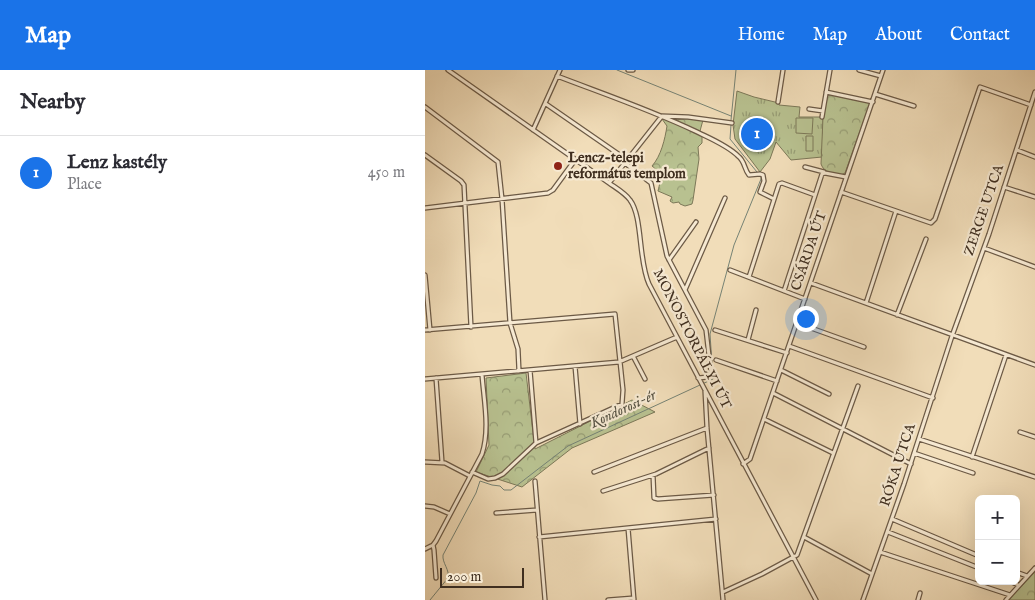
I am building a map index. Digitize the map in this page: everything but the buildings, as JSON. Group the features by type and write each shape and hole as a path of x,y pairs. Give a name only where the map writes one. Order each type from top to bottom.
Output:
{"street":[{"name":"MONOSTORPÁLYI ÚT","path":"448,70 628,197 636,214 646,278 816,600"},
{"path":"533,130 560,70"},
{"path":"778,102 783,70"},
{"path":"822,117 830,70"},
{"path":"859,70 881,76"},
{"name":"CSÁRDA ÚT","path":"743,464 750,459 883,70"},
{"path":"557,76 662,116 706,137 738,156 748,174 751,176 760,174 764,176 764,181 759,190 761,193 775,199"},
{"path":"841,192 929,223 933,222 980,87 1031,105"},
{"path":"826,92 873,102"},
{"name":"ZERGE UTCA","path":"952,336 1005,186 1035,92"},
{"path":"875,94 914,106"},
{"path":"546,104 626,161 651,184 669,260 707,334 711,372 708,377 698,378"},
{"path":"425,107 497,162 502,199 510,323 518,349 519,371"},
{"path":"809,110 823,111"},
{"path":"662,116 732,123"},
{"path":"609,183 662,116"},
{"path":"1017,150 1035,157"},
{"path":"425,155 461,181 463,185 471,327"},
{"path":"425,208 548,193 553,190 575,160"},
{"path":"805,167 846,177"},
{"path":"784,291 822,174 825,173"},
{"path":"749,277 779,184 782,183 815,195"},
{"path":"1005,186 1035,197"},
{"path":"685,291 725,198"},
{"path":"866,304 896,211"},
{"path":"669,260 696,222"},
{"path":"897,315 926,239"},
{"path":"983,248 1035,266"},
{"path":"730,270 805,299"},
{"path":"425,275 430,330"},
{"path":"811,283 1035,365"},
{"path":"748,340 755,310"},
{"path":"425,330 615,314 618,362 623,390 623,404 536,443 503,474 495,478 471,474 442,462 425,462"},
{"path":"797,323 864,347"},
{"path":"715,330 787,353"},
{"name":"RÓKA UTCA","path":"863,600 911,464 952,336"},
{"path":"425,379 618,362 677,337"},
{"path":"789,346 933,398"},
{"path":"972,457 1006,355"},
{"path":"633,356 645,379"},
{"path":"716,360 777,381"},
{"path":"575,366 580,424"},
{"path":"530,370 536,443"},
{"path":"781,370 829,394"},
{"path":"425,549 433,545 482,454 486,436 482,375"},
{"path":"436,378 442,462"},
{"path":"723,592 797,555 858,386"},
{"path":"705,390 723,600"},
{"path":"773,393 911,464"},
{"path":"705,405 709,407 712,402"},
{"path":"764,419 833,453"},
{"path":"594,472 707,428"},
{"path":"1020,432 1035,437"},
{"path":"919,439 1035,477"},
{"path":"603,491 653,475 709,448"},
{"path":"914,453 973,473"},
{"path":"653,475 654,498 714,495"},
{"path":"535,481 545,600"},
{"path":"425,506 435,506 450,514"},
{"path":"496,513 537,510"},
{"path":"539,537 716,519"},
{"path":"892,519 975,554"},
{"path":"608,600 634,599 628,528"},
{"path":"888,532 975,566"},
{"path":"804,537 873,574"},
{"path":"433,545 436,578"},
{"path":"880,552 1010,595"},
{"path":"1020,583 1035,568"},
{"path":"1020,573 1027,576"},
{"path":"1006,600 1018,585"},
{"path":"918,600 920,592"}],"green space":[{"path":"737,91 779,103 779,105 800,107 799,117 823,117 822,157 791,160 776,142 770,159 760,172 735,139 733,125"},
{"path":"827,94 870,103 845,173 841,175 827,171 821,164 823,117"},
{"path":"666,117 703,120 700,131 702,143 698,147 699,159 693,200 692,204 685,206 679,202 673,203 670,201 672,197 658,191 660,177 652,166 664,142 667,126 662,119"},
{"path":"796,118 813,118 812,134 796,133"},
{"path":"806,136 813,136 813,151 806,151"},
{"path":"526,373 535,449 632,400 655,412 572,448 522,487 476,472 489,445 486,378"},
{"path":"1035,572 1035,600 1008,600"}],"waterway":[{"path":"617,70 731,116"},
{"name":"Kondorosi-ér","path":"731,120 736,70"},
{"name":"Kondorosi-ér","path":"731,125 730,139 757,172"},
{"name":"Kondorosi-ér","path":"430,600 448,578 443,555 476,493 480,481 500,486 504,490 511,490 568,446 713,379 710,334 734,245 761,176"}],"place":[{"name":"Lenz kastély","path":"757,134"},
{"name":"Lencz-telepi református templom","path":"558,166"}]}
